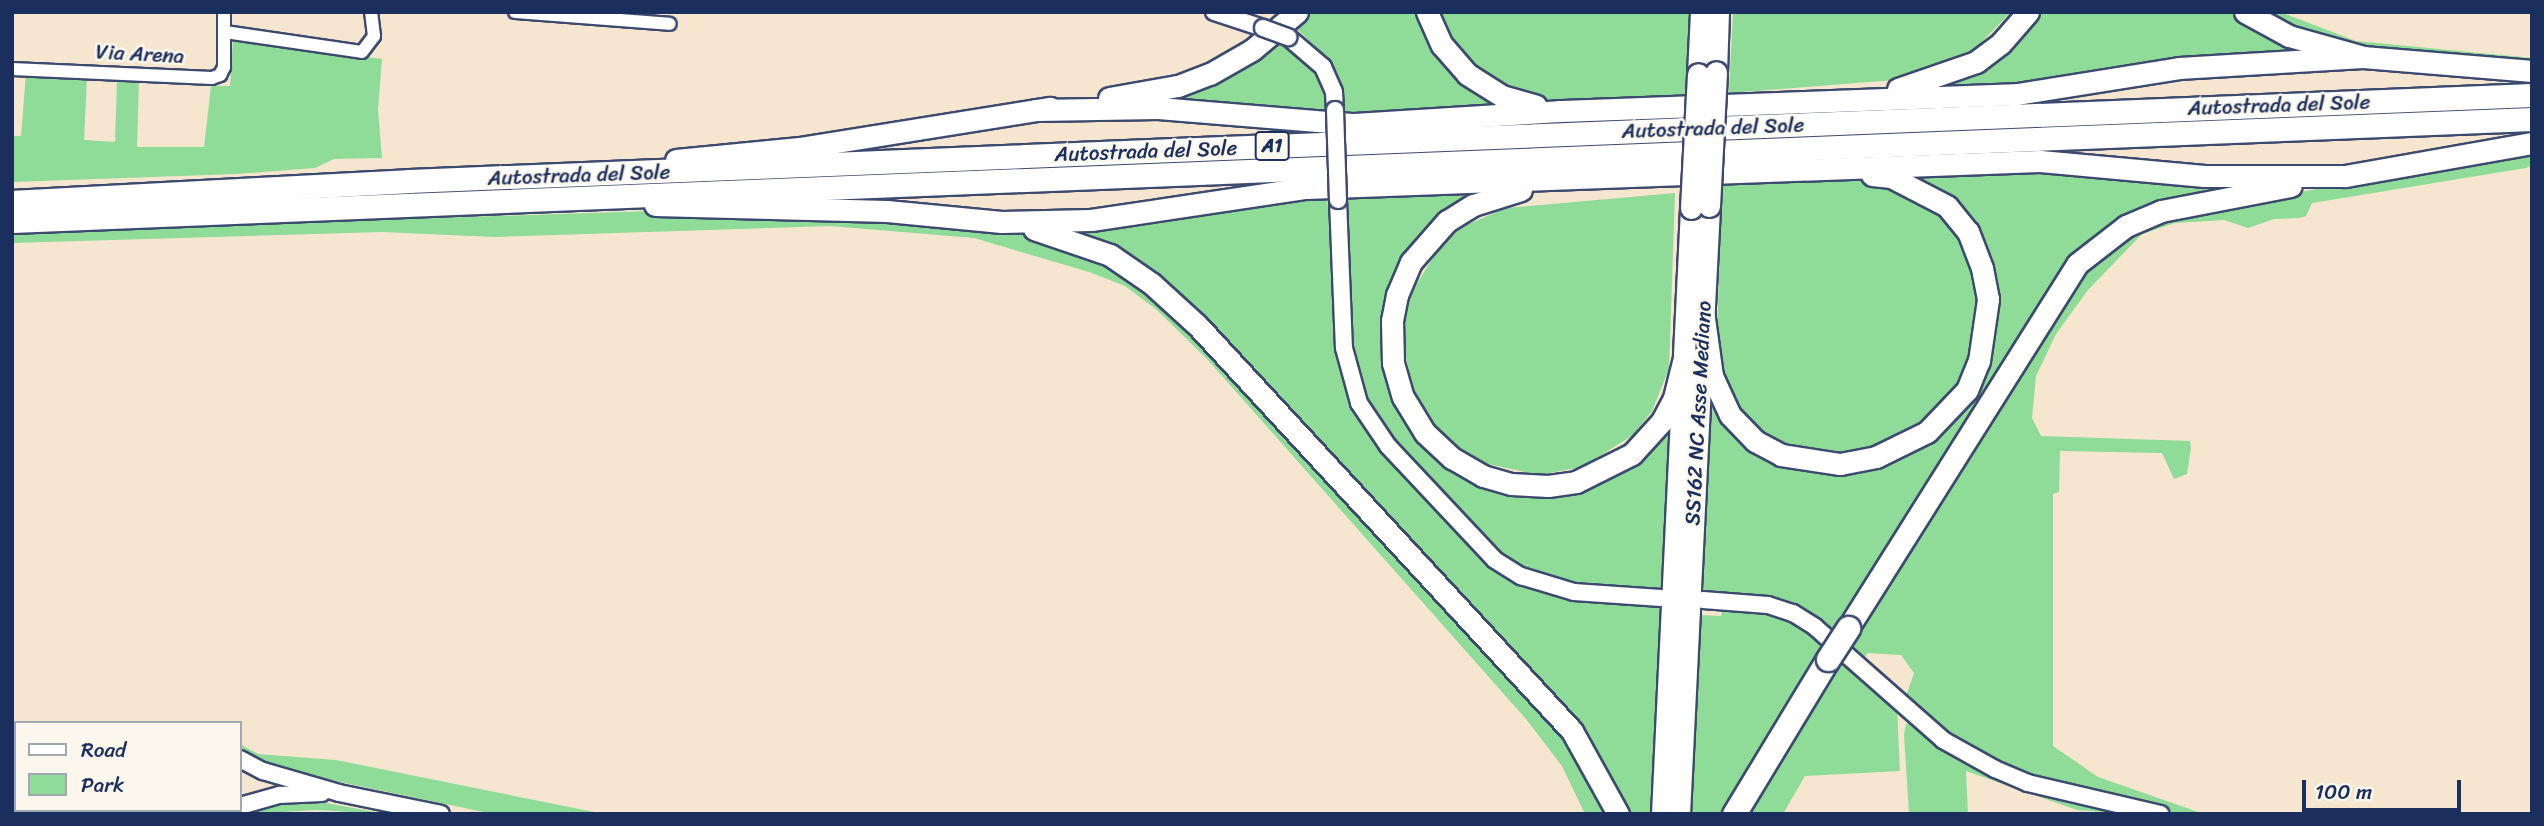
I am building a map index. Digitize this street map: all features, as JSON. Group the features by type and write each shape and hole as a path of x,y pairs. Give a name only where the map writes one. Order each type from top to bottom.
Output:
{"highway":[{"path":"513,177 799,148 1178,86 1252,50 1297,12"},
{"path":"1427,12 1442,45 1467,74 1502,96 1559,111"},
{"name":"SS162 NC Asse Mediano","path":"1701,12 1707,73"},
{"name":"SS162 NC Asse Mediano","path":"1662,814 1684,362 1700,207 1707,73 1718,12"},
{"path":"1849,100 1914,86 1976,62 2001,43 2028,12"},
{"path":"2245,12 2289,36 2364,57"},
{"path":"1036,110 1171,108 1354,124 1559,111 2017,94 2179,68 2364,57 2532,71"},
{"name":"Autostrada del Sole","path":"12,202 513,177 2532,95"},
{"name":"Autostrada del Sole","path":"12,221 2532,119"},
{"path":"1734,814 1847,628 2077,264 2126,226 2161,211 2532,143"},
{"path":"412,205 710,205 887,211 1001,222 1091,220 1306,188 2040,160 2203,177 2345,176"},
{"path":"1703,311 1712,376 1730,415 1755,441 1781,454 1840,464 1876,457 1927,432 1967,390 1986,334 1988,299 1968,232 1947,206 1923,190 1891,177 1821,168"},
{"path":"1564,180 1473,205 1438,230 1411,262 1392,321 1393,363 1403,397 1425,433 1452,458 1483,475 1511,484 1576,482 1632,454 1662,421 1674,398 1684,362"},
{"name":"SS162 NC Asse Mediano","path":"1679,814 1703,311 1700,207"},
{"path":"1001,222 1064,236 1110,255 1152,284 1198,326 1572,731 1618,814"}],"street":[{"name":"Via Arena","path":"12,68 212,78 224,67 224,12"},
{"path":"225,32 362,52 374,36 371,12"},
{"path":"515,12 670,24"},
{"path":"1214,12 1288,37 1323,67 1334,92 1344,348 1359,403 1388,446 1495,560 1521,576 1574,592 1661,598"},
{"path":"1703,600 1768,605 1793,613 1815,627 1943,740 1995,769 2028,783 2160,814"},
{"path":"242,760 263,771 338,793 441,814"},
{"path":"242,805 279,795 338,793"}],"green space":[{"path":"1303,12 1419,12 1506,107 1340,116 1335,75 1327,58 1292,24"},
{"path":"1432,12 1691,12 1687,99 1563,103 1520,96 1468,66"},
{"path":"1733,12 2011,12 1967,57 1907,79 1729,93"},
{"path":"2034,12 2230,12 2264,36 2306,50 2049,85 1936,87"},
{"path":"2259,12 2280,12 2356,41 2532,58 2532,67 2339,47"},
{"path":"233,39 382,59 378,109 382,158 334,159 315,168 236,174 12,182 12,136 21,136 26,73 87,78 84,140 115,142 117,79 139,80 137,147 204,147 211,86 230,86"},
{"path":"1278,42 1316,71 1323,85 1327,116 1163,102 1162,97 1253,60"},
{"path":"2532,149 2532,165 2526,168 2312,203 2306,216 2299,218 2274,219 2248,228 2224,220 2175,223 2142,234 2088,290 2056,334 2036,376 2032,418 2041,436 2190,441 2191,448 2187,474 2174,479 2162,453 2060,451 2059,492 2053,494 2053,746 2098,777 2204,814 2179,814 2103,797 2027,775 1964,748 1905,699 1914,673 1901,655 1868,653 1863,659 1845,643 2069,283 2110,244 2156,219"},
{"path":"2014,170 2254,183 2102,234 1834,633 1812,616 1703,593 1709,388 1744,441 1882,461 1973,386 1982,253 1911,173"},
{"path":"1852,179 1884,182 1918,193 1953,223 1975,266 1982,314 1973,362 1949,403 1912,435 1867,452 1819,454 1773,440 1734,411 1716,364 1722,185"},
{"path":"1481,192 1450,206 1430,226 1385,358 1440,455 1576,490 1609,478 1637,457 1661,427 1671,430 1662,592 1574,587 1525,571 1497,553 1400,450 1375,419 1364,394 1351,344 1345,193"},
{"path":"1675,193 1669,369 1652,411 1633,435 1582,467 1538,475 1479,462 1442,437 1416,400 1402,341 1409,296 1441,245 1464,226 1506,208"},
{"path":"1327,195 1339,363 1349,397 1373,438 1490,562 1533,589 1575,601 1660,606 1652,814 1623,814 1605,777 1192,308 1055,226"},
{"path":"710,209 1001,222 1071,245 1131,277 1160,298 1559,722 1610,814 1585,814 1562,766 1526,719 1207,359 1157,310 1125,286 1089,272 974,238 830,226 494,237 382,232 12,243 12,232"},
{"path":"1723,608 1780,616 1825,645 1726,814 1687,814 1699,615 1721,616"},
{"path":"1839,657 1897,708 1900,771 1805,776 1783,814 1742,814"},
{"path":"1912,722 1964,762 1987,773 2128,814 2077,810 1966,771 1968,814 1909,814 1904,735 1906,724"},
{"path":"242,745 258,754 336,760 604,814 493,814 283,770 242,753"},
{"path":"326,803 386,814 317,810 244,814 278,805"},
{"path":"23,812 112,812 23,814"}]}
